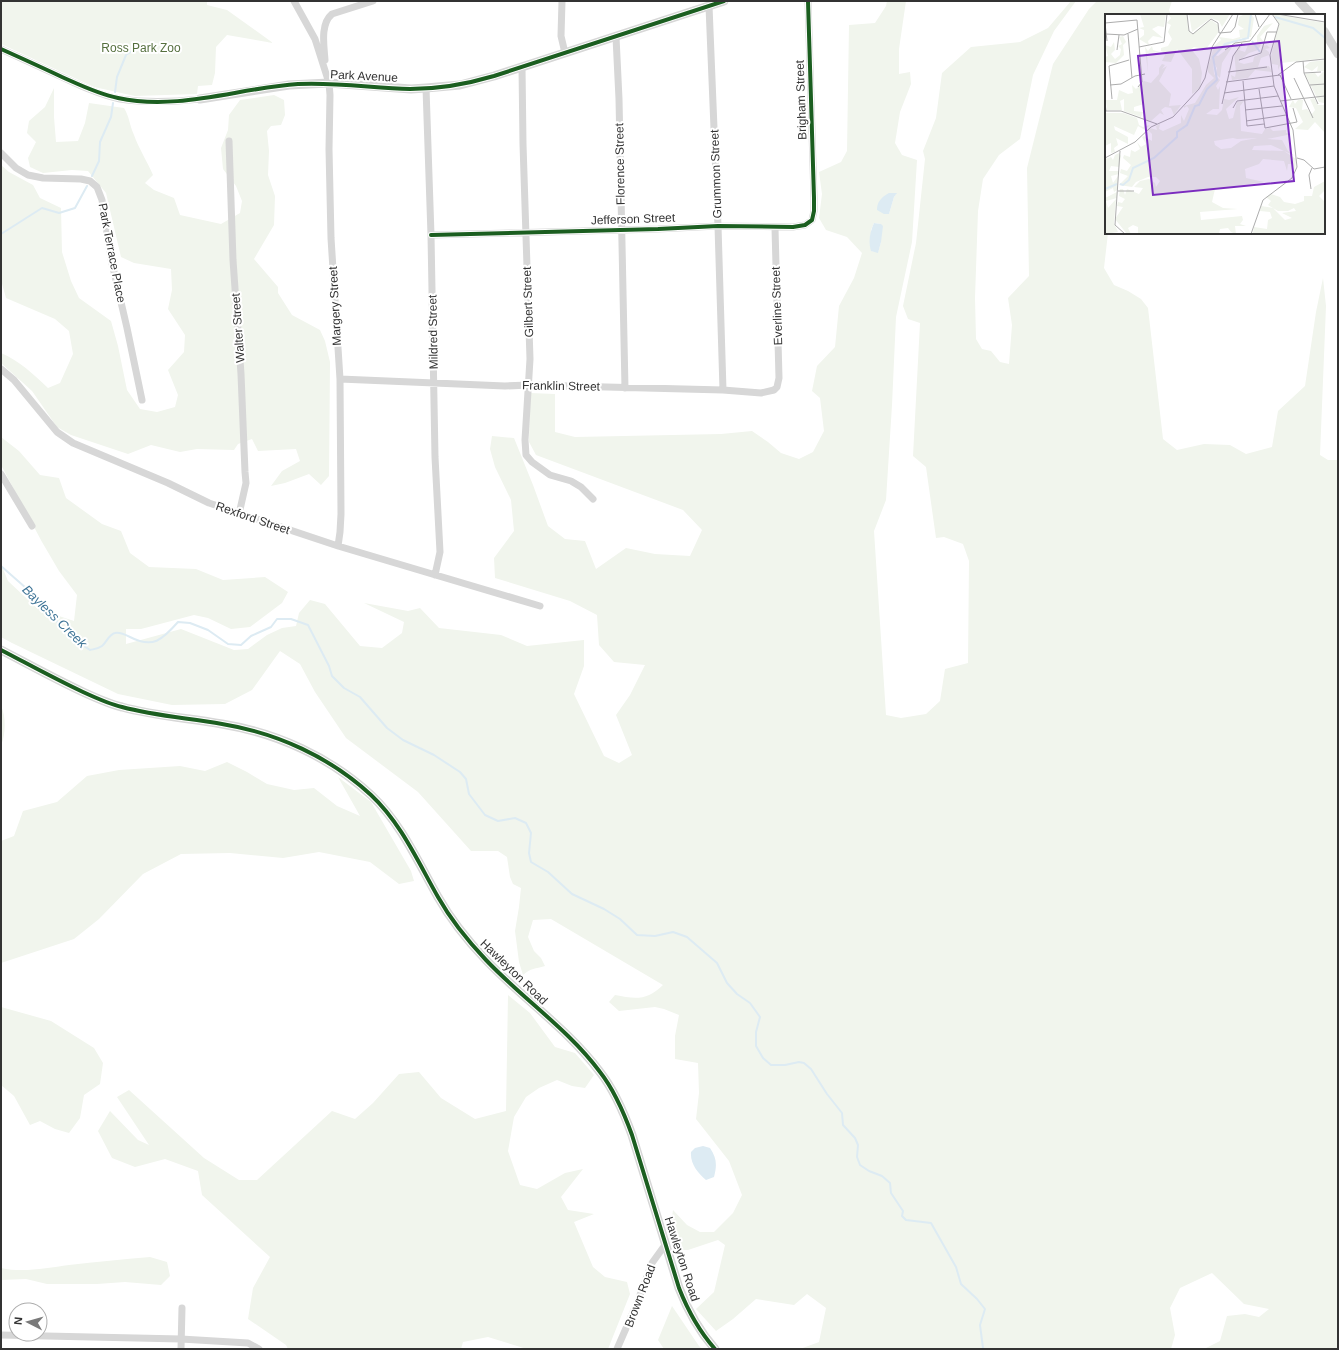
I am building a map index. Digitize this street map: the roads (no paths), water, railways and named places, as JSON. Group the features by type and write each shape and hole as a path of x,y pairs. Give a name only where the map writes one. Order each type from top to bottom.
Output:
{"street":[{"path":"294,1 315,39 325,67"},
{"path":"325,67 324,30 329,17 332,14 373,1"},
{"path":"562,1 561,36 565,53"},
{"name":"Park Avenue","path":"1,49 89,90 114,97 157,102 200,99 289,85 329,83 411,89 451,86 473,82 724,1"},
{"name":"Brigham Street","path":"808,1 814,198"},
{"path":"1299,1 1311,14"},
{"name":"Grummon Street","path":"709,6 723,390"},
{"path":"1325,33 1338,54"},
{"name":"Florence Street","path":"616,36 619,99 625,388"},
{"name":"Margery Street","path":"325,67 330,95 329,149 331,238 340,379 341,514 338,546"},
{"name":"Gilbert Street","path":"522,67 530,359 525,440 526,455 532,462 550,475 571,481 581,487 593,499"},
{"name":"Mildred Street","path":"426,88 432,235 435,468 440,552 435,575"},
{"name":"Walter Street","path":"229,141 233,260 241,374 246,483 239,514"},
{"name":"Park Terrace Place","path":"1,153 16,168 28,175 43,178 81,179 90,181 97,187 102,200 111,259 142,400"},
{"name":"Jefferson Street","path":"432,235 718,226 775,228 793,227 809,223 812,220 814,198"},
{"name":"Everline Street","path":"775,228 779,335 778,384"},
{"name":"Rexford Street","path":"1,369 14,380 57,432 73,443 168,483 209,503 338,546 540,606"},
{"name":"Franklin Street","path":"340,379 505,386 529,385 723,390 761,393 774,390 778,384"},
{"path":"1,474 32,526"},
{"name":"Hawleyton Road","path":"1,650 106,702 122,707 250,729 279,738 298,746 346,774 379,803 400,831 439,899 469,941 502,976 586,1055 611,1087 632,1135 665,1245 686,1305 697,1327 715,1349"},
{"name":"Brown Road","path":"617,1349 638,1303 652,1263 665,1245"},
{"path":"181,1349 182,1308"},
{"path":"1,1335 181,1339 248,1343 259,1349"}],"waterway":[{"path":"115,92 117,77 126,55 136,48 152,50"},
{"path":"92,176 99,161 100,142 111,117 113,103"},
{"path":"1,234 42,208 59,213 75,208 87,186"},
{"name":"Bayless Creek","path":"1,566 43,603 58,623 81,644 90,650 102,646 111,635 115,633 123,634 138,641 157,641 167,634 178,622 190,623 208,630 228,644 241,645 251,636 271,627 277,619 291,619 308,625 329,666 332,676 344,688 360,697 387,728 403,740 434,755 460,772 466,779 469,794 485,815 498,821 515,818 526,823 531,833 529,853 531,862 548,872 572,894 604,909 620,919 637,935 655,936 673,932 687,937 717,963 727,983 737,994 750,1003 760,1017 756,1032 756,1046 763,1058 771,1065 785,1065 799,1062 804,1063 811,1069 827,1094 842,1113 843,1125 855,1138 858,1145 857,1157 860,1165 869,1171 882,1176 890,1183 891,1193 903,1211 902,1216 906,1220 931,1223 956,1267 961,1284 985,1309 980,1325 984,1349"}],"park label":[{"name":"Ross Park Zoo","path":"141,48"}]}
